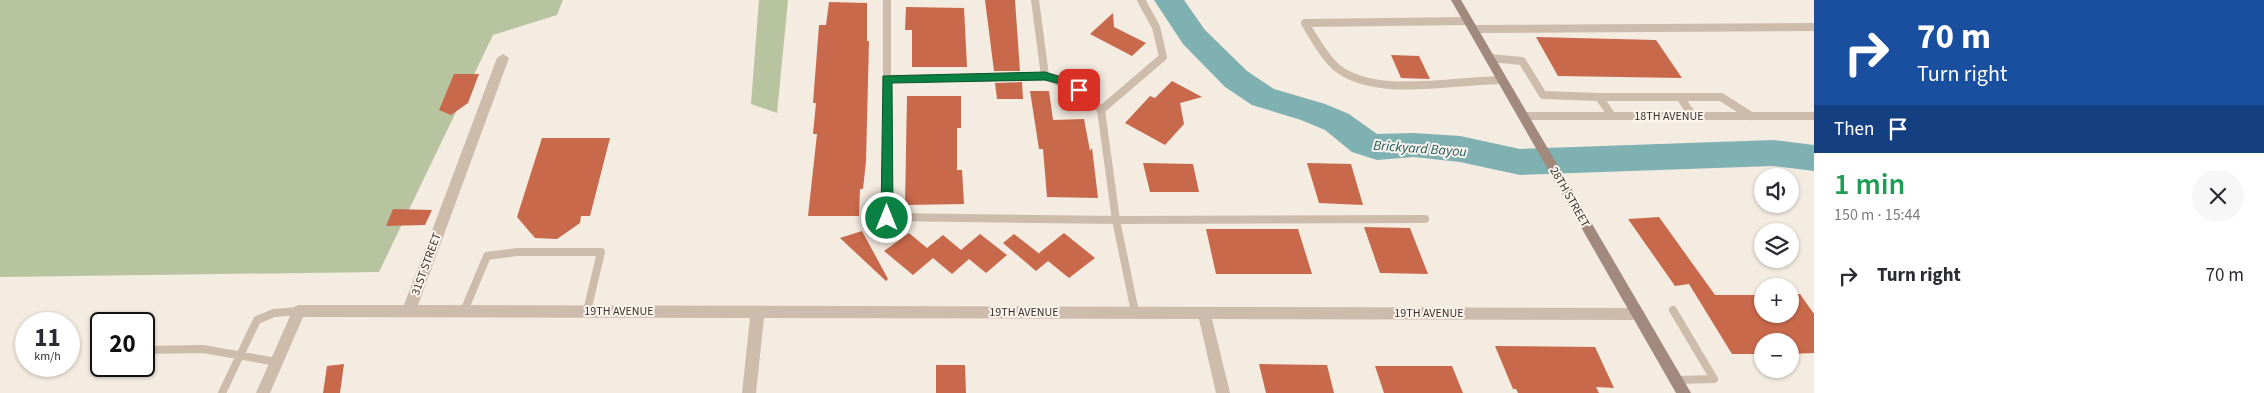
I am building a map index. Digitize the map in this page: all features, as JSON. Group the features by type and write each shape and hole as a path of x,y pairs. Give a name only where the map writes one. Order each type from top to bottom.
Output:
{"main road":[{"name":"28TH STREET","path":"1456,0 1684,393"}],"street":[{"name":"31ST STREET","path":"299,311 409,311 503,58"},
{"name":"18TH AVENUE","path":"1524,116 1814,116"},
{"path":"263,393 299,311"},
{"name":"19TH AVENUE","path":"409,311 1638,314"},
{"path":"749,393 758,312"},
{"path":"1204,312 1223,393"}],"lane":[{"path":"887,0 887,218 1116,220 1425,219"},
{"path":"1034,0 1045,76"},
{"path":"1101,110 1163,57 1161,41 1151,14 1141,0"},
{"path":"1502,80 1462,81 1408,86 1364,80 1342,71 1326,57 1305,22 1814,27"},
{"path":"1490,58 1522,61 1543,95 1721,97 1751,116"},
{"path":"886,79 1045,76 1065,82 1092,98 1101,110 1116,220 1135,312"},
{"path":"1600,97 1612,116"},
{"path":"1680,97 1693,116"},
{"path":"464,311 487,256 517,252 601,252 587,311"},
{"path":"1672,310 1714,379 1677,380"},
{"path":"222,393 238,355 257,320 274,313 299,311"},
{"path":"155,350 203,349 276,362"}],"green space":[{"path":"0,0 563,0 557,15 493,35 379,272 0,277"},
{"path":"759,0 788,0 777,113 751,104"}],"building":[{"path":"985,0 1015,0 1020,71 994,71"},
{"path":"829,2 867,3 867,41 869,41 866,161 863,189 860,189 859,216 808,216 817,134 813,134 816,103 813,103 819,25 826,25"},
{"path":"906,7 964,8 967,67 912,67 912,30 905,30"},
{"path":"1113,13 1114,27 1146,43 1132,56 1090,34"},
{"path":"1536,37 1656,40 1682,78 1558,76"},
{"path":"1391,55 1419,56 1430,79 1401,78"},
{"path":"454,74 479,74 468,103 451,115 439,110"},
{"path":"1172,81 1202,97 1180,103 1184,124 1165,145 1125,123 1150,96 1155,98"},
{"path":"1022,82 1023,99 997,99 995,83"},
{"path":"1030,91 1049,91 1053,120 1084,119 1090,151 1092,148 1098,198 1047,197 1043,149 1039,149"},
{"path":"907,96 961,96 961,128 957,128 957,170 962,170 964,204 905,205"},
{"path":"542,138 610,138 590,216 581,216 580,223 557,239 535,238 517,217"},
{"path":"1143,163 1193,164 1199,192 1150,192"},
{"path":"1307,163 1351,164 1363,205 1319,203"},
{"path":"393,209 432,210 425,225 386,226"},
{"path":"1659,217 1715,295 1754,295 1754,323 1799,323 1800,294 1814,314 1814,353 1799,354 1799,333 1754,333 1754,354 1732,354 1689,284 1675,286 1628,219"},
{"path":"1364,227 1410,228 1428,274 1380,273"},
{"path":"1206,229 1298,229 1312,274 1216,274"},
{"path":"862,231 888,279 886,281 840,238"},
{"path":"909,233 927,248 943,235 961,250 980,234 1007,255 986,273 969,259 952,274 933,258 913,275 884,251"},
{"path":"1064,233 1095,258 1069,278 1048,261 1036,271 1003,243 1014,234 1041,255 1039,253"},
{"path":"1495,346 1595,347 1614,388 1596,387 1599,393 1518,393 1516,389 1513,389"},
{"path":"344,364 340,393 323,393 327,366"},
{"path":"1259,364 1327,365 1334,393 1266,393"},
{"path":"936,365 965,365 966,393 936,393"},
{"path":"1375,366 1452,366 1463,393 1384,393"}],"waterway":[{"name":"Brickyard Bayou","path":"1169,0 1194,37 1236,79 1263,97 1313,112 1337,122 1364,143 1377,147 1414,145 1460,149 1520,162 1773,153 1814,158"}],"route":[{"path":"887,218 886,79 1045,76 1065,82 1079,90"}]}
